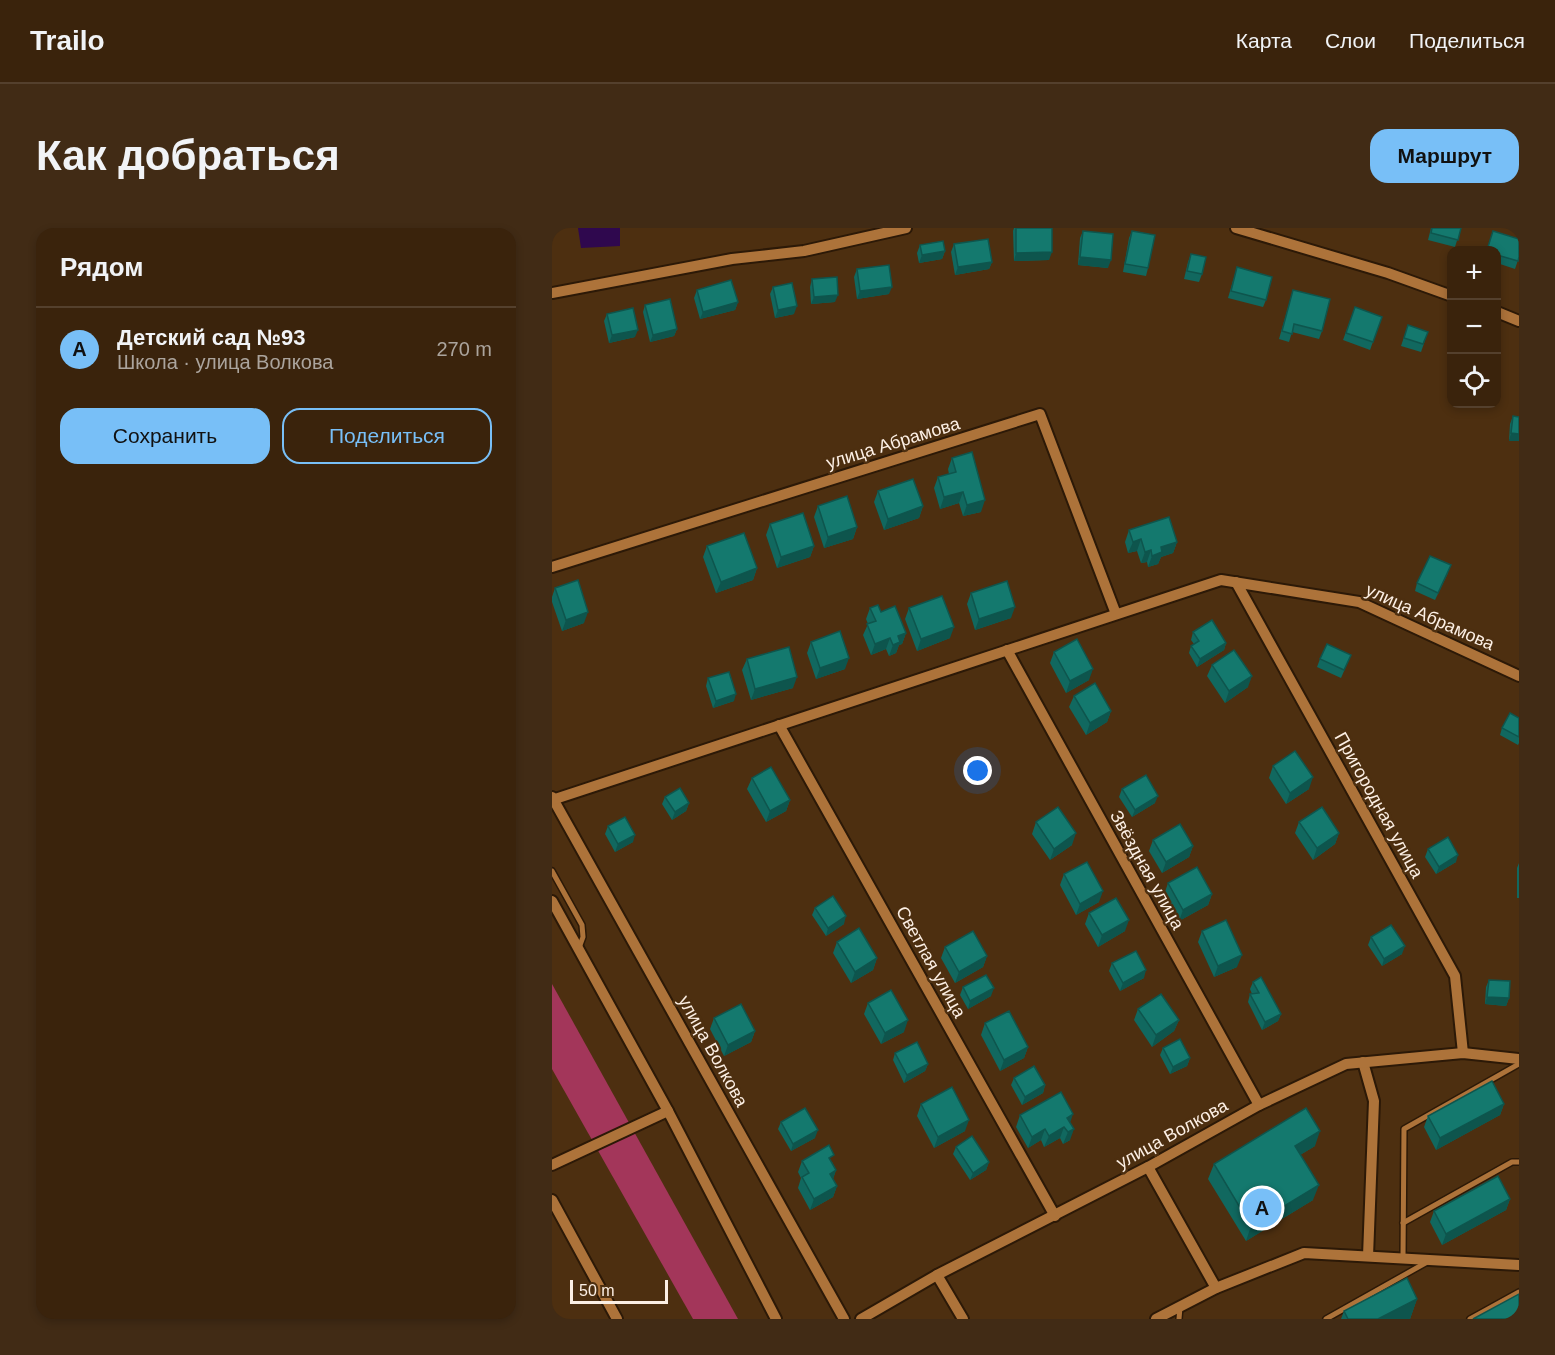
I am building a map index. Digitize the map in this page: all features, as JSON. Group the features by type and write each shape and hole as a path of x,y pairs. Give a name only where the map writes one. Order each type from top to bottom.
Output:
{"street":[{"path":"552,293 732,259 804,251 906,228"},
{"path":"1236,228 1388,273 1447,294"},
{"path":"1501,314 1519,321"},
{"name":"улица Абрамова","path":"552,567 1040,414 1116,614"},
{"name":"улица Абрамова","path":"552,799 1221,580 1359,602 1519,676"},
{"name":"Пригородная улица","path":"1236,582 1455,976 1463,1053"},
{"name":"Звёздная улица","path":"1007,650 1259,1105"},
{"name":"Светлая улица","path":"779,725 1055,1216"},
{"name":"улица Волкова","path":"552,799 844,1319"},
{"path":"552,901 668,1111 776,1319"},
{"name":"улица Волкова","path":"861,1319 937,1275 1148,1167 1259,1105 1346,1064 1463,1053 1519,1059"},
{"path":"1363,1062 1374,1101 1368,1256"},
{"path":"552,1165 668,1111"},
{"path":"1148,1167 1216,1288"},
{"path":"552,1200 617,1319"},
{"path":"1156,1319 1216,1288 1304,1252 1519,1265"},
{"path":"937,1275 963,1319"}],"lane":[{"path":"552,871 582,925 583,937 579,950"},
{"path":"1403,1258 1404,1129 1519,1064"},
{"path":"1403,1223 1512,1162 1519,1162"},
{"path":"1326,1319 1433,1260"},
{"path":"1470,1319 1519,1292"},
{"path":"1179,1319 1180,1307"}],"shaded area":[{"path":"578,228 620,228 620,246 581,248"},
{"path":"552,984 738,1319 693,1319 552,1069"}],"building":[{"path":"1016,228 1052,228 1052,252 1016,253"},
{"path":"1432,228 1461,228 1458,240 1431,233"},
{"path":"1083,231 1113,234 1111,260 1080,257"},
{"path":"1132,231 1155,235 1148,268 1125,264"},
{"path":"1493,231 1519,239 1518,261 1501,256 1501,246 1488,246"},
{"path":"988,239 992,262 958,267 954,244"},
{"path":"943,241 945,251 922,255 920,245"},
{"path":"1191,254 1206,257 1202,274 1187,271"},
{"path":"889,265 892,287 860,291 857,269"},
{"path":"1237,267 1272,277 1266,300 1231,291"},
{"path":"837,277 838,295 814,297 812,279"},
{"path":"731,280 738,302 703,312 697,290"},
{"path":"792,283 797,306 778,310 773,287"},
{"path":"1293,290 1330,299 1322,331 1294,324 1292,334 1282,331"},
{"path":"670,299 677,329 653,335 645,305"},
{"path":"1355,307 1382,317 1373,342 1346,333"},
{"path":"633,308 638,330 612,335 607,314"},
{"path":"1408,325 1428,332 1423,344 1404,338"},
{"path":"1513,416 1519,417 1519,434 1511,433"},
{"path":"972,452 985,500 967,505 963,492 944,497 938,477 956,472 952,458"},
{"path":"913,479 923,506 888,519 878,491"},
{"path":"847,496 857,527 828,537 818,506"},
{"path":"803,513 814,546 781,557 770,524"},
{"path":"1169,517 1177,542 1161,547 1162,552 1152,556 1151,550 1145,552 1141,539 1133,542 1129,530"},
{"path":"744,533 757,568 721,582 707,546"},
{"path":"1430,556 1451,565 1438,593 1417,583"},
{"path":"578,580 588,612 566,620 555,588"},
{"path":"1007,581 1015,607 979,619 971,593"},
{"path":"942,596 954,627 921,639 909,608"},
{"path":"878,605 881,612 895,606 906,633 898,636 900,642 893,645 890,638 875,644 867,624 876,621 870,608"},
{"path":"1212,620 1226,643 1200,659 1191,646 1199,641 1193,632"},
{"path":"840,631 849,658 820,668 811,642"},
{"path":"1077,639 1093,669 1070,681 1054,652"},
{"path":"1327,644 1351,655 1344,670 1320,659"},
{"path":"789,647 797,677 755,689 747,659"},
{"path":"1234,650 1252,676 1229,691 1212,665"},
{"path":"729,672 736,694 716,701 708,678"},
{"path":"1095,683 1111,711 1090,723 1074,696"},
{"path":"1510,713 1519,718 1519,737 1502,728"},
{"path":"1295,751 1313,777 1290,793 1273,766"},
{"path":"771,767 790,800 770,811 752,778"},
{"path":"1146,775 1158,796 1135,810 1122,789"},
{"path":"680,788 689,803 675,812 665,797"},
{"path":"1058,807 1076,833 1054,849 1036,822"},
{"path":"1322,807 1339,833 1317,848 1299,822"},
{"path":"625,817 635,835 618,844 608,826"},
{"path":"1180,824 1193,846 1166,862 1153,840"},
{"path":"1448,837 1458,855 1439,867 1428,849"},
{"path":"1087,862 1103,891 1080,904 1064,874"},
{"path":"1197,867 1212,894 1183,910 1168,883"},
{"path":"833,896 846,916 828,928 815,908"},
{"path":"1116,898 1129,920 1102,935 1089,913"},
{"path":"1226,920 1242,955 1218,966 1202,931"},
{"path":"1391,925 1405,946 1384,959 1371,937"},
{"path":"859,928 877,958 855,972 837,942"},
{"path":"973,931 987,956 959,972 945,947"},
{"path":"1136,951 1146,970 1123,983 1112,963"},
{"path":"986,975 994,988 970,1001 963,987"},
{"path":"1261,977 1281,1014 1265,1022 1250,994 1259,993 1253,982"},
{"path":"1489,980 1510,981 1509,998 1487,997"},
{"path":"891,990 908,1020 885,1033 868,1003"},
{"path":"1161,994 1179,1020 1156,1035 1138,1009"},
{"path":"741,1004 755,1031 728,1045 714,1018"},
{"path":"1009,1011 1028,1047 1004,1060 985,1023"},
{"path":"1180,1039 1190,1058 1173,1067 1163,1048"},
{"path":"917,1042 928,1064 907,1075 895,1053"},
{"path":"1034,1066 1045,1085 1025,1097 1014,1078"},
{"path":"1492,1081 1504,1104 1440,1138 1428,1116"},
{"path":"952,1087 969,1120 938,1137 921,1104"},
{"path":"1061,1092 1073,1114 1067,1118 1074,1129 1068,1132 1064,1127 1049,1136 1045,1129 1032,1137 1020,1115"},
{"path":"805,1108 818,1130 793,1144 781,1122"},
{"path":"1306,1108 1320,1131 1295,1146 1319,1185 1251,1226 1214,1164"},
{"path":"972,1136 989,1162 973,1173 956,1147"},
{"path":"829,1145 834,1155 829,1158 836,1170 830,1174 837,1186 814,1199 802,1177 809,1173 802,1161"},
{"path":"1498,1176 1510,1199 1446,1234 1434,1211"},
{"path":"1407,1278 1417,1299 1378,1319 1348,1319 1344,1311"},
{"path":"1519,1294 1519,1319 1473,1319"}],"place":[{"name":"Детский сад №93","path":"1262,1208"}]}
